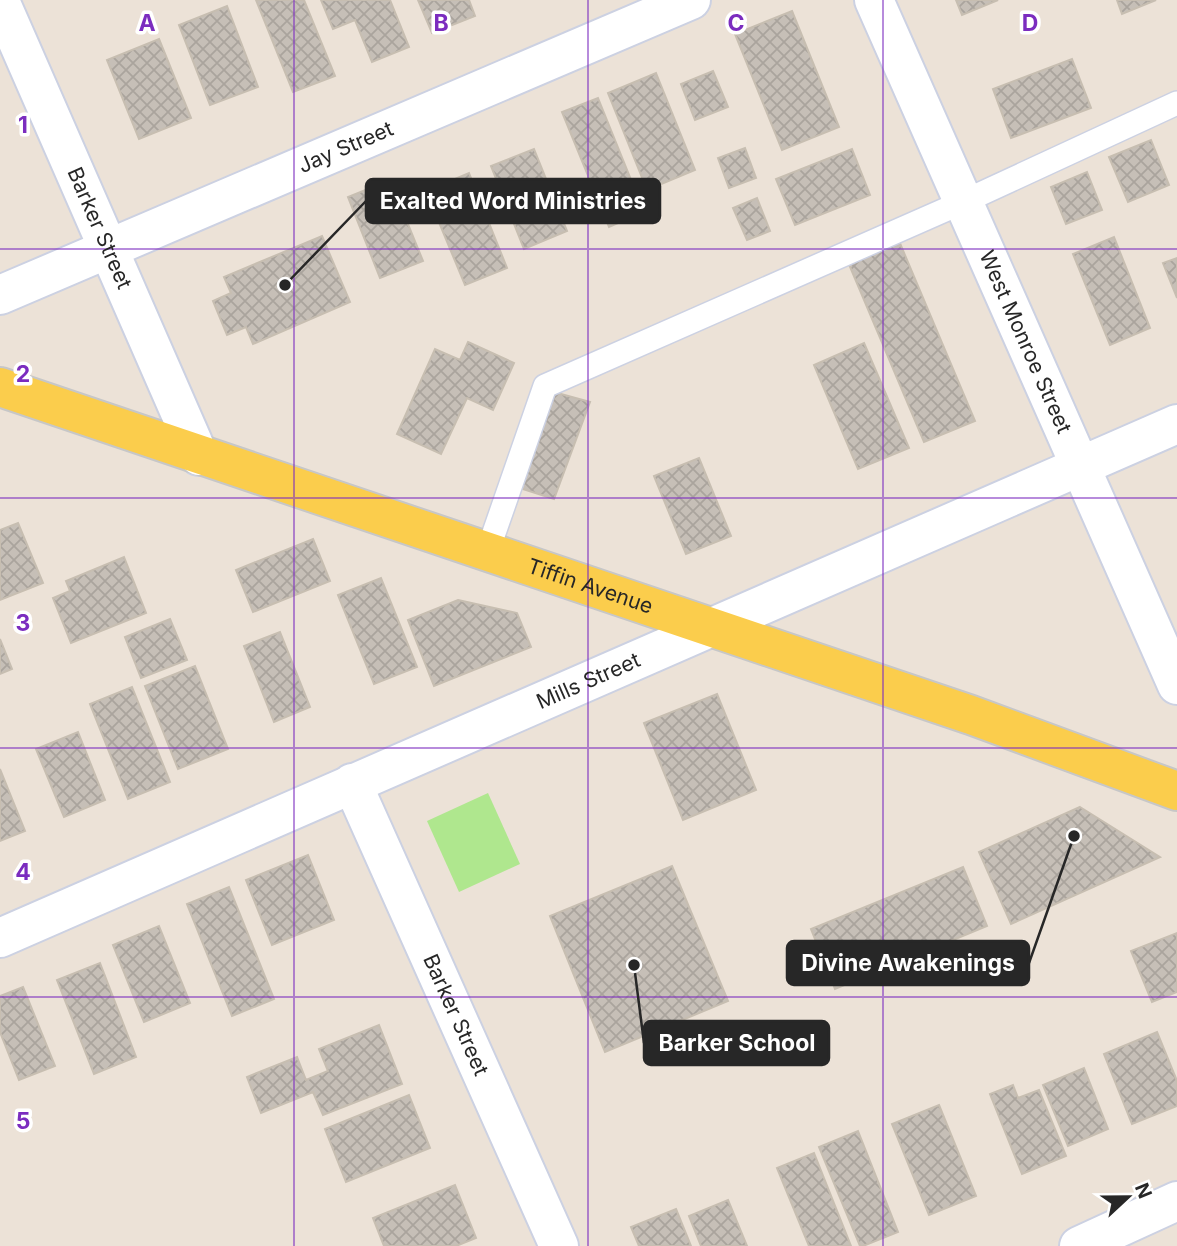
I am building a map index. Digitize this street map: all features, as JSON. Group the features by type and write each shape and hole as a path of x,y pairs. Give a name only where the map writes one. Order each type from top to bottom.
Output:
{"main road":[{"name":"Tiffin Avenue","path":"0,387 971,715 1177,791"}],"street":[{"name":"Jay Street","path":"0,295 691,0"},
{"name":"West Monroe Street","path":"874,0 1177,685"},
{"name":"Barker Street","path":"0,1 199,456"},
{"name":"Mills Street","path":"0,938 1177,424"},
{"name":"Barker Street","path":"352,783 559,1246"},
{"path":"1079,1246 1177,1201"}],"lane":[{"path":"487,553 545,386 963,202 1177,103"}],"green space":[{"path":"488,793 520,864 459,892 427,821"}],"building":[{"path":"256,0 304,0 335,76 293,92"},
{"path":"321,0 390,0 409,47 372,62 355,20 333,29"},
{"path":"418,0 469,0 475,16 432,33"},
{"path":"956,0 998,0 962,15"},
{"path":"1117,0 1156,0 1122,14"},
{"path":"227,6 258,87 210,105 179,25"},
{"path":"792,11 839,127 782,150 735,34"},
{"path":"159,39 191,118 139,139 107,60"},
{"path":"1072,59 1091,108 1011,138 993,89"},
{"path":"713,71 728,107 695,120 681,84"},
{"path":"656,73 695,170 647,190 608,93"},
{"path":"598,98 644,212 609,227 562,112"},
{"path":"1151,140 1169,185 1128,202 1109,157"},
{"path":"745,148 756,178 729,188 718,158"},
{"path":"534,149 567,231 524,249 491,166"},
{"path":"852,149 870,195 795,225 776,179"},
{"path":"1087,172 1102,210 1066,224 1051,187"},
{"path":"469,173 507,268 465,285 426,191"},
{"path":"390,180 423,261 380,278 348,197"},
{"path":"757,198 770,231 747,240 733,208"},
{"path":"322,236 350,302 253,344 246,327 227,335 213,301 231,293 224,277"},
{"path":"1114,237 1150,328 1110,345 1073,254"},
{"path":"899,241 975,421 924,442 848,262"},
{"path":"1177,258 1177,298 1163,263"},
{"path":"468,342 514,363 493,410 467,398 441,454 397,434 435,349 460,360"},
{"path":"864,343 909,448 858,469 814,365"},
{"path":"550,391 590,402 554,499 520,488"},
{"path":"699,458 731,536 686,554 654,476"},
{"path":"18,523 43,583 0,600 0,530"},
{"path":"313,539 330,581 253,612 236,570"},
{"path":"124,557 146,613 71,643 53,598 70,591 66,581"},
{"path":"381,578 417,667 374,684 338,595"},
{"path":"458,600 517,613 531,647 434,686 408,620"},
{"path":"170,619 187,660 141,678 125,637"},
{"path":"280,632 310,707 274,722 244,646"},
{"path":"0,639 12,669 0,674"},
{"path":"195,666 228,749 178,769 145,686"},
{"path":"132,687 170,782 128,799 90,704"},
{"path":"717,694 756,790 683,820 644,723"},
{"path":"78,732 105,800 64,817 36,749"},
{"path":"0,769 25,831 0,841"},
{"path":"1080,807 1160,857 1011,924 979,852"},
{"path":"308,855 334,920 272,945 246,880"},
{"path":"672,866 728,1001 605,1052 550,916"},
{"path":"963,867 987,926 835,989 811,929"},
{"path":"229,887 274,999 232,1016 187,904"},
{"path":"159,926 190,1003 144,1022 113,945"},
{"path":"1177,933 1177,992 1152,1002 1131,951"},
{"path":"100,963 136,1057 94,1074 57,980"},
{"path":"23,987 55,1066 19,1080 0,1032 0,996"},
{"path":"379,1025 402,1084 323,1115 313,1092 261,1113 247,1077 297,1057 306,1080 328,1071 319,1049"},
{"path":"1157,1032 1177,1081 1177,1106 1132,1124 1104,1054"},
{"path":"1084,1068 1108,1129 1068,1146 1043,1085"},
{"path":"1013,1085 1018,1098 1039,1090 1066,1156 1022,1174 990,1094"},
{"path":"409,1095 430,1148 346,1182 325,1129"},
{"path":"939,1105 976,1196 929,1215 892,1124"},
{"path":"858,1131 898,1232 863,1246 860,1246 819,1147"},
{"path":"814,1153 851,1246 809,1246 777,1168"},
{"path":"455,1185 476,1238 456,1246 384,1246 373,1218"},
{"path":"728,1200 747,1246 701,1246 689,1216"},
{"path":"676,1209 691,1246 639,1246 631,1227"}],"place":[{"name":"Exalted Word Ministries","path":"285,285"},
{"name":"Divine Awakenings","path":"1074,836"},
{"name":"Barker School","path":"634,965"}]}
